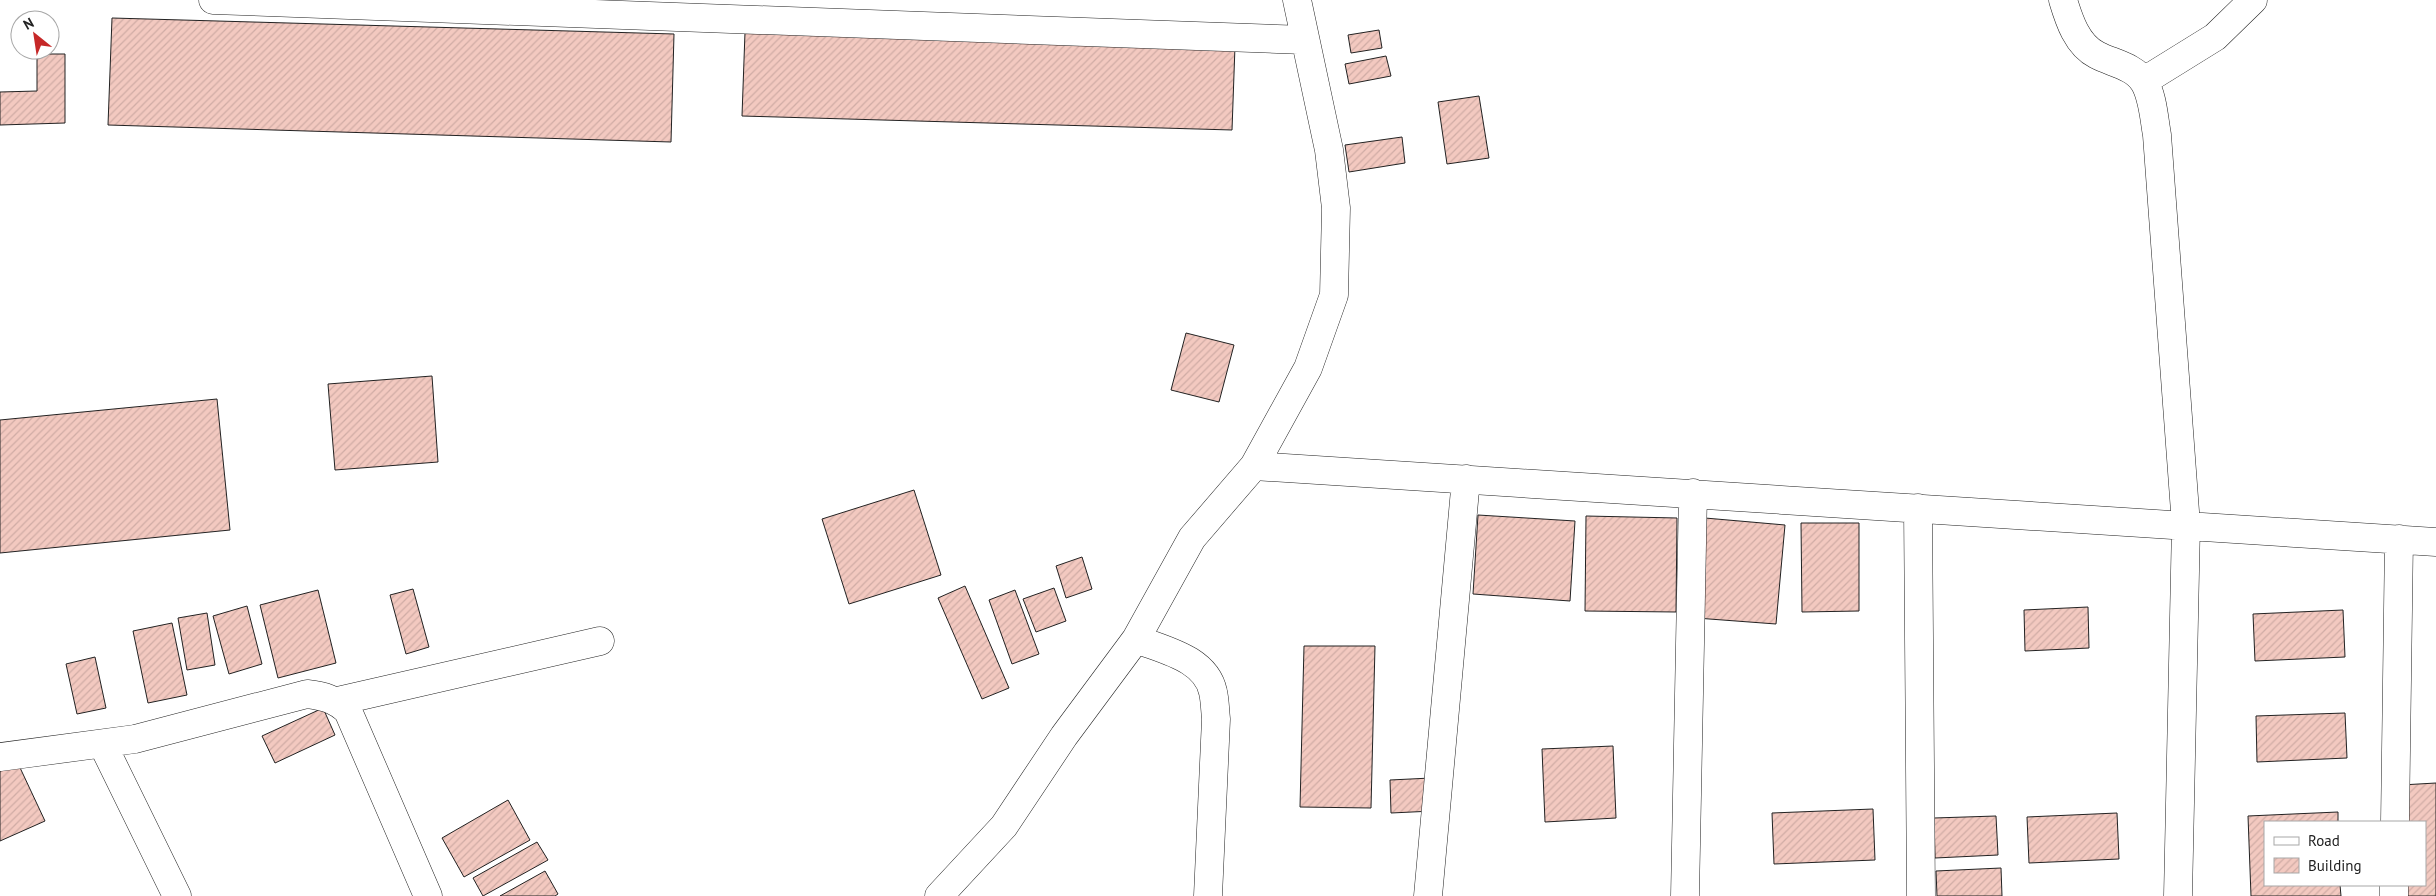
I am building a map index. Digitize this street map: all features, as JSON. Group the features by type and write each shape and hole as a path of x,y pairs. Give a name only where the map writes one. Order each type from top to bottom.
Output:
{"street":[{"path":"213,0 1305,40"},
{"path":"939,896 1004,826 1064,736 1136,639 1192,538 1254,466 1308,368 1334,296 1336,208 1329,150 1297,0"},
{"path":"2063,0 2069,19 2081,41 2095,54 2128,68 2144,81 2157,135 2186,525 2178,896"},
{"path":"2144,81 2215,37 2253,0"},
{"path":"1254,466 2436,542"},
{"path":"1428,896 1466,479"},
{"path":"1685,896 1693,493"},
{"path":"1918,508 1921,896"},
{"path":"2395,821 2399,539"},
{"path":"1136,639 1192,662 1203,672 1213,690 1216,719 1208,896"},
{"path":"338,701 600,641"},
{"path":"0,757 136,740 307,694 324,696 338,701 348,711 428,896"},
{"path":"103,745 176,896"}],"building":[{"path":"112,18 674,34 671,142 108,125"},
{"path":"1379,30 1382,48 1351,53 1348,35"},
{"path":"745,32 1235,46 1232,130 742,116"},
{"path":"60,54 65,54 65,123 0,125 0,92 37,91 37,60 60,60"},
{"path":"1386,56 1391,76 1349,84 1345,64"},
{"path":"1479,96 1489,158 1447,164 1438,102"},
{"path":"1402,137 1405,163 1349,172 1345,145"},
{"path":"1186,333 1234,345 1219,402 1171,390"},
{"path":"432,376 438,462 335,470 328,384"},
{"path":"217,399 230,530 0,553 0,420"},
{"path":"914,490 941,575 849,604 822,519"},
{"path":"1478,515 1575,521 1570,601 1473,594"},
{"path":"1586,516 1677,518 1676,612 1585,611"},
{"path":"1705,518 1785,525 1776,624 1696,618"},
{"path":"1801,523 1859,523 1859,611 1802,612"},
{"path":"1082,557 1092,589 1066,598 1056,566"},
{"path":"965,586 1009,688 982,699 938,598"},
{"path":"1054,588 1066,621 1036,632 1023,599"},
{"path":"413,589 429,647 406,654 390,595"},
{"path":"318,590 336,663 278,678 260,605"},
{"path":"1015,590 1039,654 1012,664 989,600"},
{"path":"247,606 262,664 229,674 213,616"},
{"path":"2088,607 2089,648 2025,651 2024,610"},
{"path":"2343,610 2345,657 2255,661 2253,614"},
{"path":"207,613 215,665 187,670 178,618"},
{"path":"172,623 187,695 148,703 133,631"},
{"path":"1304,646 1375,646 1371,808 1300,807"},
{"path":"95,657 106,708 77,714 66,664"},
{"path":"323,708 335,735 275,763 262,736"},
{"path":"2345,713 2347,758 2257,762 2256,716"},
{"path":"1613,746 1616,818 1545,822 1542,749"},
{"path":"15,757 45,821 0,841 0,764"},
{"path":"1431,778 1433,811 1391,813 1390,780"},
{"path":"2436,783 2436,896 2405,896 2405,886 2426,886 2426,821 2403,821 2401,785"},
{"path":"508,800 530,840 464,877 442,838"},
{"path":"1873,809 1875,860 1774,864 1772,813"},
{"path":"2338,812 2338,821 2264,821 2264,886 2340,886 2341,896 2251,896 2248,816"},
{"path":"2117,813 2119,859 2029,863 2027,817"},
{"path":"1996,816 1998,855 1935,858 1934,818"},
{"path":"537,842 548,860 483,896 473,878"},
{"path":"2001,868 2002,896 1937,896 1936,871"},
{"path":"545,871 558,894 555,896 500,896"}]}
